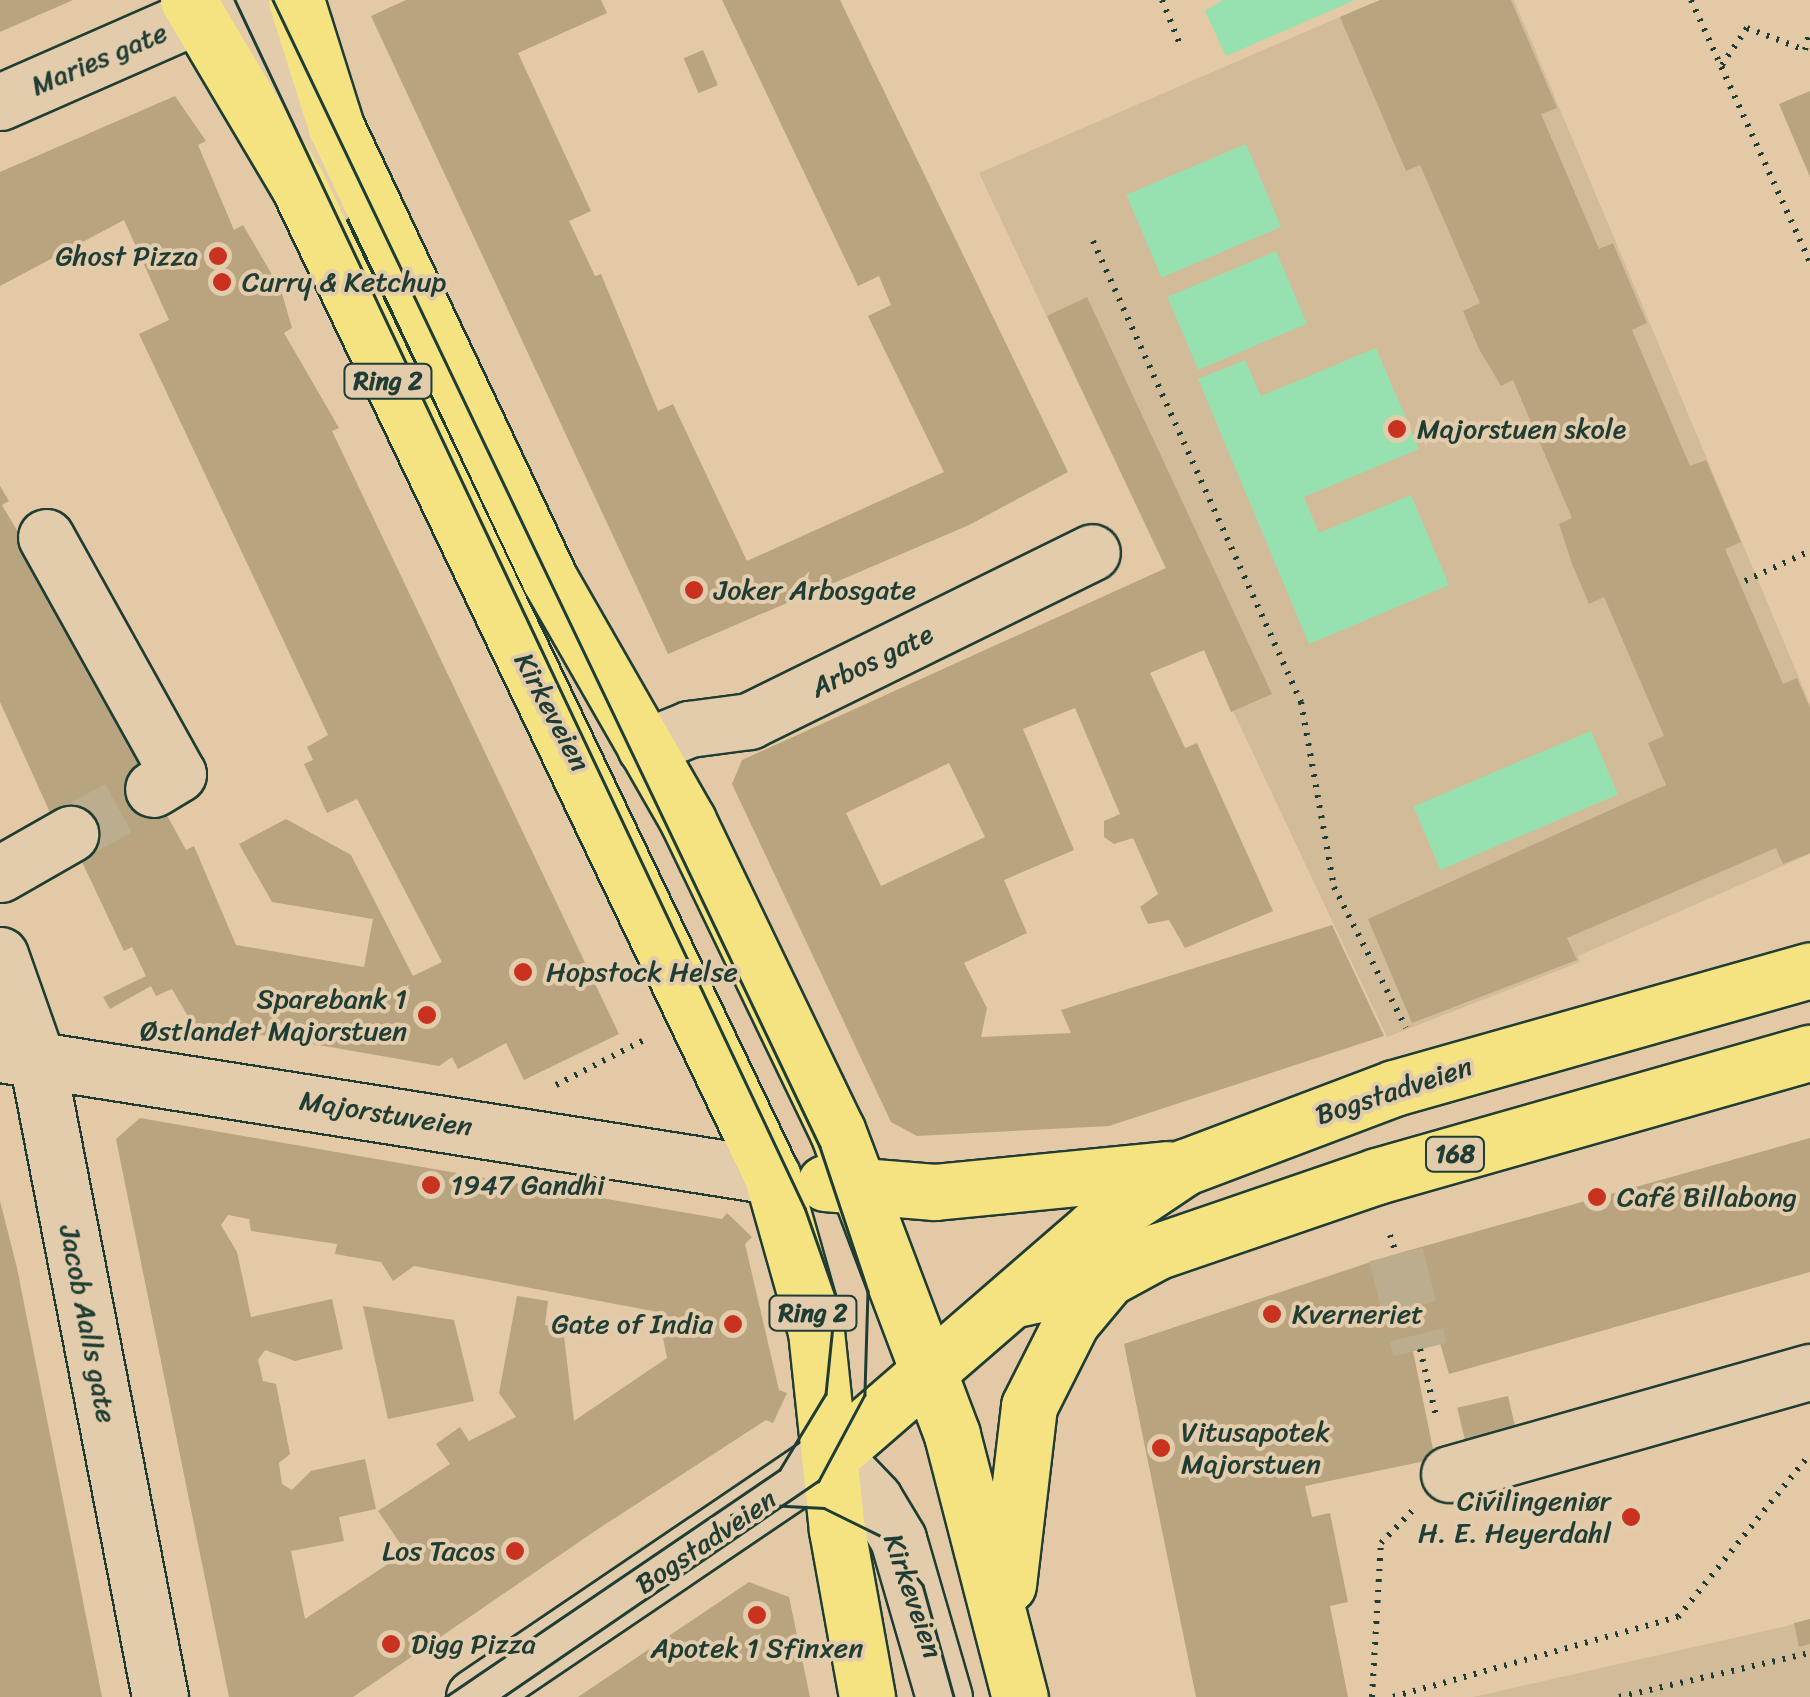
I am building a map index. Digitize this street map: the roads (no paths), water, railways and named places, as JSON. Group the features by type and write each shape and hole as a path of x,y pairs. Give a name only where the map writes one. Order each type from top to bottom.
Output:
{"main road":[{"name":"Kirkeveien","path":"208,5 298,185 538,693 582,766 772,1176 807,1282 867,1697"},
{"name":"Kirkeveien","path":"301,23 344,145 575,633 667,738 688,821 858,1188 930,1370"},
{"name":"Bogstadveien","path":"832,1455 1021,1298 1094,1228 1186,1167 1394,1088 1810,970"},
{"name":"Bogstadveien","path":"1021,1298 1108,1278 1158,1250 1342,1187 1810,1053"},
{"name":"168","path":"772,1176 858,1188 1048,1187 1186,1167"},
{"name":"Bogstadveien","path":"1005,1627 1029,1406 1072,1320 1108,1278"},
{"name":"Ring 2","path":"930,1370 1005,1627 1020,1697"}],"street":[{"path":"276,0 301,23"},
{"name":"Maries gate","path":"0,102 208,5"},
{"path":"46,537 178,774 153,789"},
{"name":"Arbos gate","path":"667,738 749,722 1092,552"},
{"path":"667,738 728,691 930,598"},
{"path":"0,874 70,834"},
{"name":"Jacob Aalls gate","path":"0,955 18,1057 160,1697"},
{"name":"Majorstuveien","path":"18,1057 772,1176"},
{"path":"1449,1474 1810,1372"},
{"name":"Bogstadveien","path":"474,1697 832,1455"},
{"name":"Kirkeveien","path":"832,1455 874,1499 898,1538 944,1697"}],"tunnel":[{"path":"70,834 153,789"},
{"path":"1396,1254 1420,1349"}],"tram line":[{"path":"235,0 805,1208 836,1296 826,1394 780,1470 446,1697"},
{"path":"273,0 820,1147 868,1291 865,1395 819,1481 503,1697"},
{"path":"731,1515 768,1505 824,1508 883,1537 923,1585 954,1697"}],"place":[{"name":"Ghost Pizza","path":"218,256"},
{"name":"Curry & Ketchup","path":"222,282"},
{"name":"Majorstuen skole","path":"1397,429"},
{"name":"Joker Arbosgate","path":"694,590"},
{"name":"Hopstock Helse","path":"523,972"},
{"name":"Sparebank 1 Østlandet Majorstuen","path":"427,1015"},
{"name":"1947 Gandhi","path":"431,1185"},
{"name":"Café Billabong","path":"1597,1197"},
{"name":"Kverneriet","path":"1272,1314"},
{"name":"Gate of India","path":"733,1324"},
{"name":"Vitusapotek Majorstuen","path":"1161,1448"},
{"name":"Civilingeniør H. E. Heyerdahl","path":"1631,1517"},
{"name":"Los Tacos","path":"515,1551"},
{"name":"Apotek 1 Sfinxen","path":"757,1615"},
{"name":"Digg Pizza","path":"391,1644"}]}
